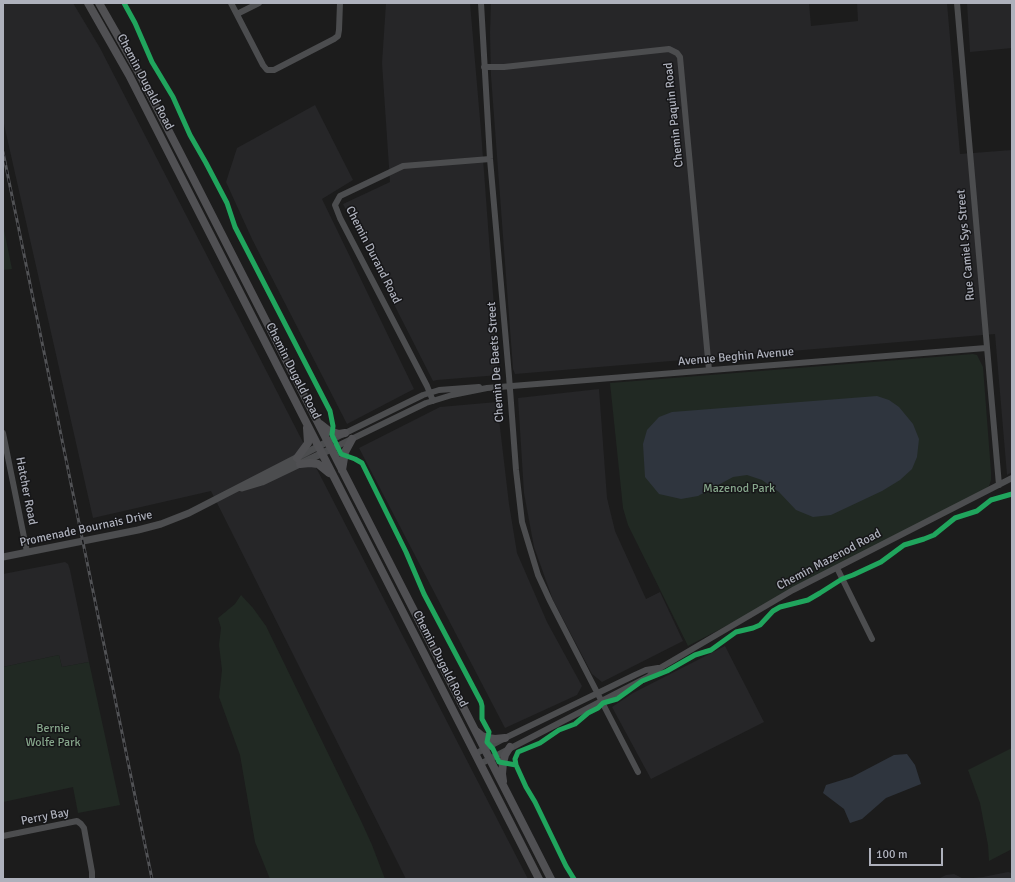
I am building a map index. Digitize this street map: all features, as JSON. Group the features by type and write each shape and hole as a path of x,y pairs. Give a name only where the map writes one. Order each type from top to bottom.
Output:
{"main road":[{"name":"Chemin Dugald Road","path":"88,3 128,75 539,879"},
{"name":"Chemin Dugald Road","path":"99,3 193,178 551,879"},
{"path":"106,3 110,22"},
{"path":"306,421 308,443 298,461 318,464 326,469 333,478"},
{"path":"317,422 329,431 339,434 345,433"},
{"path":"342,470 346,452 352,439"},
{"path":"474,729 482,736 488,738 495,740 505,738"},
{"path":"505,790 502,774 503,763 505,754 510,748"}],"street":[{"path":"231,3 262,65 267,70 274,70 338,36 340,3"},
{"path":"237,14 259,3"},
{"name":"Chemin De Baets Street","path":"481,3 490,159 510,386 515,466 522,522 538,575 550,601 638,772"},
{"name":"Rue Camiel Sys Street","path":"957,3 999,484"},
{"name":"Chemin Paquin Road","path":"484,68 669,49 677,53 680,57 709,370"},
{"name":"Chemin Durand Road","path":"433,401 337,212 335,205 340,196 403,166 490,159"},
{"name":"Avenue Beghin Avenue","path":"329,446 345,433 416,398 439,390 487,388 986,348"},
{"name":"Avenue Beghin Avenue","path":"320,450 352,439 433,401 487,388"},
{"name":"Hatcher Road","path":"3,433 27,552"},
{"path":"298,461 320,450"},
{"name":"Promenade Bournais Drive","path":"3,558 138,530 173,520 228,493 258,476 298,461"},
{"name":"Chemin Mazenod Road","path":"480,764 648,676 793,590 1012,478"},
{"path":"836,568 872,639"},
{"name":"Chemin Mazenod Road","path":"476,754 505,738 646,670 660,668"},
{"name":"Perry Bay","path":"3,836 78,821 84,828 92,879"}],"shaded area":[{"path":"3,3 73,3 100,48 528,879 406,879 211,491 93,518 3,120"},
{"path":"386,3 470,3 499,375 433,381 343,204 390,182 382,63"},
{"path":"491,3 809,3 811,26 858,21 857,3 947,3 960,154 1012,150 1012,472 1007,475 995,334 515,374 513,369 491,76"},
{"path":"967,3 1012,3 1012,48 970,52"},
{"path":"315,105 353,180 322,199 414,389 347,424 252,239 226,182 237,148"},
{"path":"599,389 607,498 615,531 646,599 660,592 683,641 602,682 592,674 553,600 534,547 524,493 518,398"},
{"path":"877,396 889,400 899,407 913,424 919,439 917,457 912,469 900,480 882,491 831,515 813,517 796,510 779,492 762,480 747,475 733,477 698,496 681,499 659,494 645,477 643,444 647,430 659,417 672,412"},
{"path":"497,402 509,504 517,553 547,622 582,686 577,695 505,728 359,448 440,407"},
{"path":"65,562 68,564 70,570 89,662 62,667 59,655 3,667 3,574"},
{"path":"725,646 764,722 651,779 612,707 633,693"},
{"path":"907,754 915,765 921,784 886,798 862,819 850,823 844,809 823,793 826,785 852,777 894,755"},
{"path":"1008,872 1012,873 1012,879 964,879"},
{"path":"954,874 964,879 938,879 946,875"}],"green space":[{"path":"3,225 12,269 3,270"},
{"name":"Mazenod Park","path":"973,354 977,355 983,367 991,472 989,486 983,491 688,646 628,525 623,508 610,383"},
{"path":"241,595 266,626 362,823 385,879 270,879 255,842 240,755 219,697 222,670 219,645 221,628 218,618 235,604"},
{"name":"Bernie Wolfe Park","path":"59,655 62,667 89,662 120,805 78,813 73,787 3,802 3,667"},
{"path":"1012,748 1012,849 989,861 988,845 980,803 968,770"}],"railway":[{"path":"3,152 152,879"}],"cycle path":[{"path":"124,3 135,23 152,62 173,97 190,135 227,203 235,227 330,411 333,426 332,435 341,454 362,463 406,552 424,594 481,702 482,719 489,732 487,742 493,749 499,762 516,765"},
{"path":"574,879 566,866 516,765 515,759 518,752 540,743 559,730 575,724 603,703 617,699 642,681 667,671 695,655 711,650 736,632 760,625 773,611 780,607 808,600 842,579 881,562 904,545 934,535 955,518 977,511 991,500 1012,494"}]}
